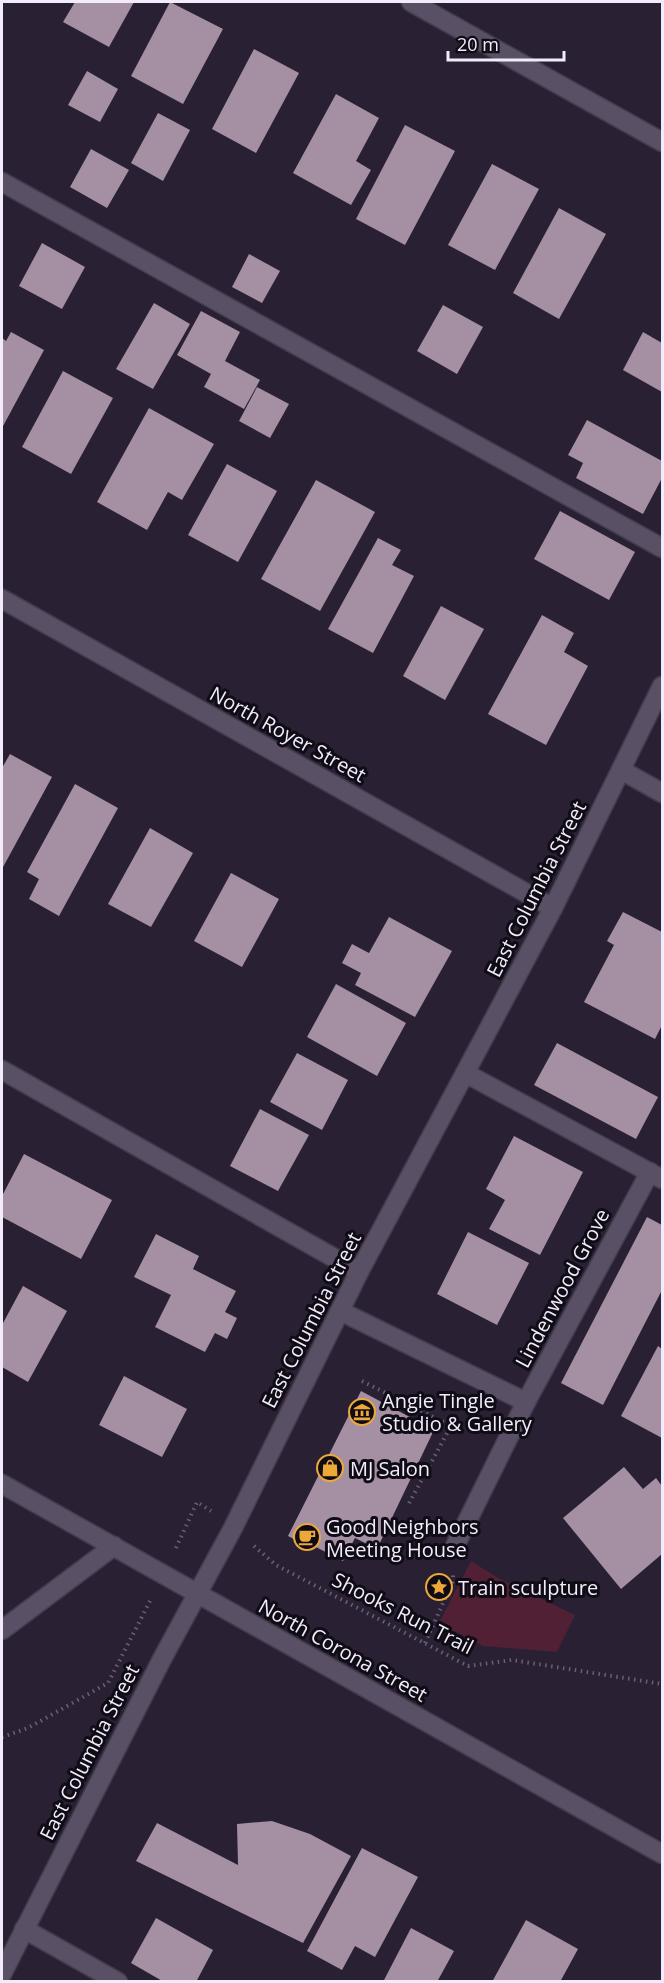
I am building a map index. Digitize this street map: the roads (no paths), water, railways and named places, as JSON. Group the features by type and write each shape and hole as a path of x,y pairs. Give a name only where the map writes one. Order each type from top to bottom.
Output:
{"street":[{"path":"411,2 663,142"},
{"path":"2,182 663,548"},
{"name":"North Royer Street","path":"2,599 553,908"},
{"name":"East Columbia Street","path":"2,1974 196,1594 233,1528 359,1272 553,908 663,686"},
{"path":"621,770 663,793"},
{"path":"2,1070 359,1272"},
{"name":"Lindenwood Grove","path":"454,1548 526,1402 656,1175 465,1073"},
{"path":"340,1311 526,1402"},
{"name":"North Corona Street","path":"2,1484 663,1854"},
{"path":"2,1630 114,1546"},
{"path":"24,1929 118,1982"}],"place":[{"name":"Angie Tingle Studio & Gallery","path":"362,1412"},
{"name":"MJ Salon","path":"330,1468"},
{"name":"Good Neighbors Meeting House","path":"307,1537"},
{"name":"Train sculpture","path":"439,1587"}]}
